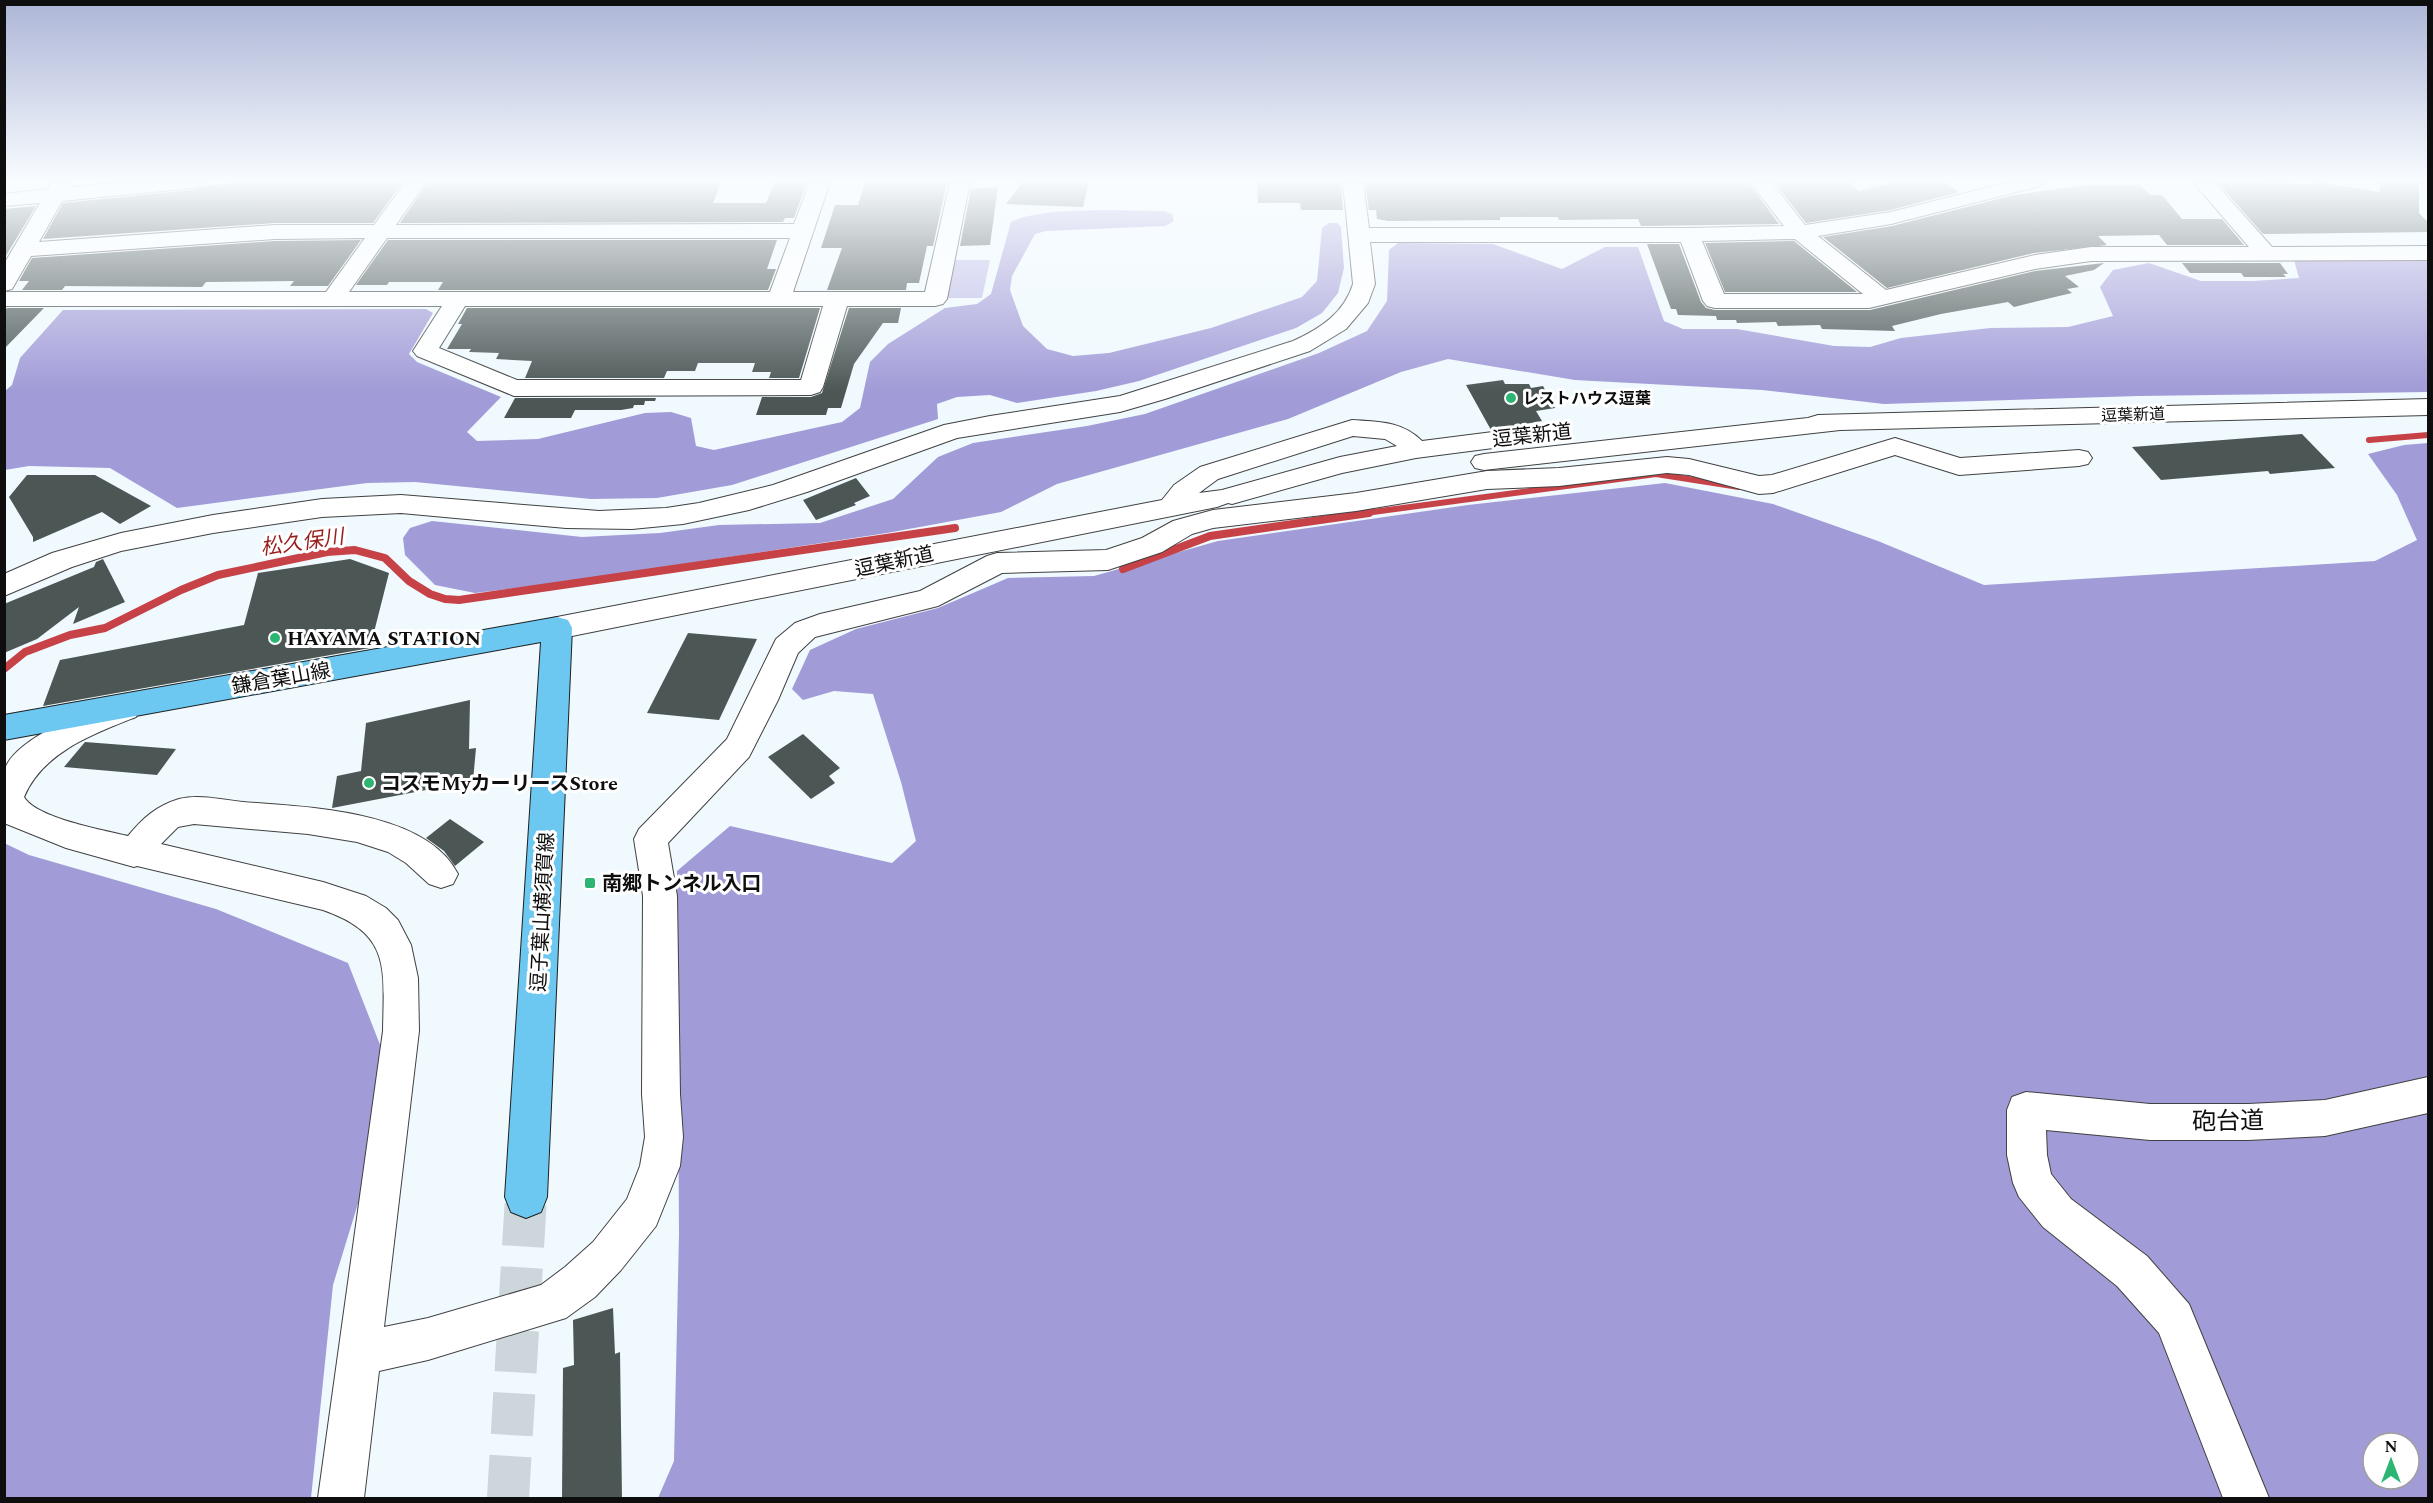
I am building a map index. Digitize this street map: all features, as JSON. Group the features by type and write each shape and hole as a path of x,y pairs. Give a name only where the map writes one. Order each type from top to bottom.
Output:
{"main road":[{"name":"鎌倉葉山線","path":"4,728 557,628"},
{"name":"逗子葉山横須賀線","path":"526,1197 557,628"}],"street":[{"path":"22,252 5,286 333,299 935,299 945,252"},
{"path":"333,299 367,252"},
{"path":"779,299 796,252"},
{"path":"4,586 65,558 146,535 334,506 402,504 554,519 608,521 671,516 747,502 953,431 1125,403 1306,344 1344,318 1362,293 1364,284 1361,252"},
{"path":"1696,252 1715,301 1869,301 2061,256 2113,252"},
{"path":"1825,252 1882,298"},
{"path":"2288,252 2428,253"},
{"path":"458,299 425,351 514,388 811,387 837,299"},
{"name":"逗葉新道","path":"557,628 1232,495 1340,465 1416,450 1511,436 1710,420 1838,423 2428,407"},
{"name":"逗葉新道","path":"1232,495 1338,483 1523,456 1838,423"},
{"path":"1171,507 1184,491 1209,473 1352,428 1390,431 1403,437 1416,450"},
{"path":"361,1353 428,1339 551,1303 580,1282 607,1256 642,1212 660,1166 664,1137 660,896 651,839 738,748 763,700 781,654 792,640 805,630 820,624 928,599 997,563 1108,560 1152,545 1183,526 1205,521 1356,502 1487,480 1559,477 1667,465 1689,467 1759,485 1773,484 1895,446 1959,467 2079,458"},
{"path":"137,705 97,719 61,737 35,754 13,779 7,798 11,812 66,835 134,853 178,861 323,896 360,909 385,929 399,959 401,1031 341,1498"},
{"path":"134,853 165,818 183,811 297,820 346,827 384,837 417,852 441,874"},
{"name":"砲台道","path":"2246,1498 2174,1319 2132,1271 2057,1213 2033,1183 2026,1155 2026,1110 2150,1122 2248,1122 2325,1118 2428,1095"}],"shaded area":[{"path":"1003,252 1025,252 1012,276 1010,290 1023,326 1047,349 1073,356 1109,353 1211,328 1302,297 1317,281 1320,252 1343,252 1344,268 1338,293 1322,313 1296,328 1139,381 1096,391 1017,403 990,395 957,397 937,404 938,419 732,485 657,498 591,499 415,482 367,483 177,508 110,468 29,466 5,470 5,391 12,385 20,358 63,310 426,309 433,313 409,354 417,362 501,397 467,432 477,441 538,439 645,413 671,412 691,418 696,446 714,450 842,422 860,408 870,362 888,344 945,308 977,304 991,294"},
{"path":"1389,252 1515,252 1562,269 1595,252 1640,252 1664,321 1683,329 1737,329 1834,346 1870,347 1901,338 1990,328 2068,327 2113,316 2100,287 2113,270 2149,263 2201,281 2253,281 2299,278 2294,260 2428,261 2428,392 2138,396 1884,404 1762,390 1575,380 1448,359 1401,372 1288,419 1057,484 1001,512 887,533 558,583 475,593 435,585 405,555 403,538 410,528 432,521 582,537 660,533 719,525 820,523 893,499 938,457 973,443 1087,426 1145,414 1319,353 1367,331 1387,301"},
{"path":"950,260 990,260 982,298 941,298"},
{"path":"2428,443 2428,1498 658,1498 674,1461 679,1234 677,871 730,826 892,863 916,841 901,782 873,694 834,691 803,700 792,689 810,650 856,629 938,608 1008,578 1094,576 1218,541 1468,505 1665,483 1773,504 1878,541 1984,585 2375,561 2417,540 2397,495 2368,454 2404,445"},
{"path":"4,843 29,855 216,909 348,963 395,1083 333,1285 311,1498 5,1498"}],"building":[{"path":"116,252 352,252 328,286 290,286 294,281 206,282 202,287 65,286 62,290 22,290 29,281 19,281 32,258"},
{"path":"379,252 773,252 767,269 776,269 768,290 438,290 443,282 389,282 387,285 356,285"},
{"path":"841,252 926,252 919,283 907,283 906,290 827,290"},
{"path":"1650,252 1682,252 1701,302 1706,308 1715,310 1870,310 2035,271 2104,263 2094,270 2065,276 2079,287 2067,289 2072,293 2014,307 2008,302 1941,314 1892,326 1895,331 1822,329 1820,325 1778,326 1776,322 1737,323 1736,320 1717,320 1716,316 1678,315 1676,309 1671,309"},
{"path":"1709,252 1808,252 1857,292 1725,292"},
{"path":"1842,252 2042,252 2034,253 1887,288"},
{"path":"2182,263 2280,263 2288,274 2283,274 2286,277 2244,277 2241,273 2190,273"},
{"path":"7,308 44,308 4,349 4,311"},
{"path":"467,308 820,308 799,378 769,378 771,372 752,372 755,363 698,363 695,371 667,371 664,378 525,378 532,361 496,359 499,353 469,352 471,349 447,349 462,324 458,324"},
{"path":"849,308 901,308 898,323 883,323 854,364 841,408 828,408 826,415 756,415 762,397 811,397 822,393"},
{"name":"レストハウス逗葉","path":"1503,380 1505,384 1529,384 1531,388 1543,386 1555,408 1536,411 1542,421 1491,430 1466,385"},
{"path":"515,398 656,398 655,401 645,401 644,405 634,405 633,408 621,410 575,410 571,418 504,418"},
{"path":"2302,434 2335,468 2161,480 2132,447"},
{"path":"27,475 95,475 151,506 120,524 102,512 33,542 33,537 9,497"},
{"path":"856,478 870,496 854,503 856,505 816,520 803,500"},
{"path":"103,559 125,602 73,624 79,607 37,639 4,653 4,604 94,567 96,562"},
{"name":"HAYAMA STATION","path":"350,559 389,573 370,648 43,706 60,660 244,625 258,573"},
{"path":"688,633 757,639 719,720 647,713"},
{"path":"470,700 469,749 476,748 473,781 332,808 337,776 361,771 366,723"},
{"path":"803,734 840,768 829,776 835,783 811,799 768,757"},
{"path":"85,742 176,749 157,775 64,767"},
{"path":"450,819 484,842 455,866 444,851 426,838"},
{"path":"613,1308 615,1354 620,1352 622,1498 562,1498 563,1368 574,1365 573,1320"}],"waterway":[{"path":"2369,440 2428,435"},
{"path":"1358,514 1656,474 1739,487"},
{"path":"1123,569 1210,536 1369,513"},
{"name":"松久保川","path":"4,669 25,652 70,635 105,628 181,590 218,575 327,552 355,550 385,558 409,581 430,594 445,599 459,600 955,528"}],"tunnel":[{"path":"508,1498 526,1197"}],"place":[{"name":"レストハウス逗葉","path":"1511,398"},
{"name":"HAYAMA STATION","path":"275,638"},
{"name":"コスモMyカーリースStore","path":"369,783"},
{"name":"南郷トンネル入口","path":"590,883"}]}
